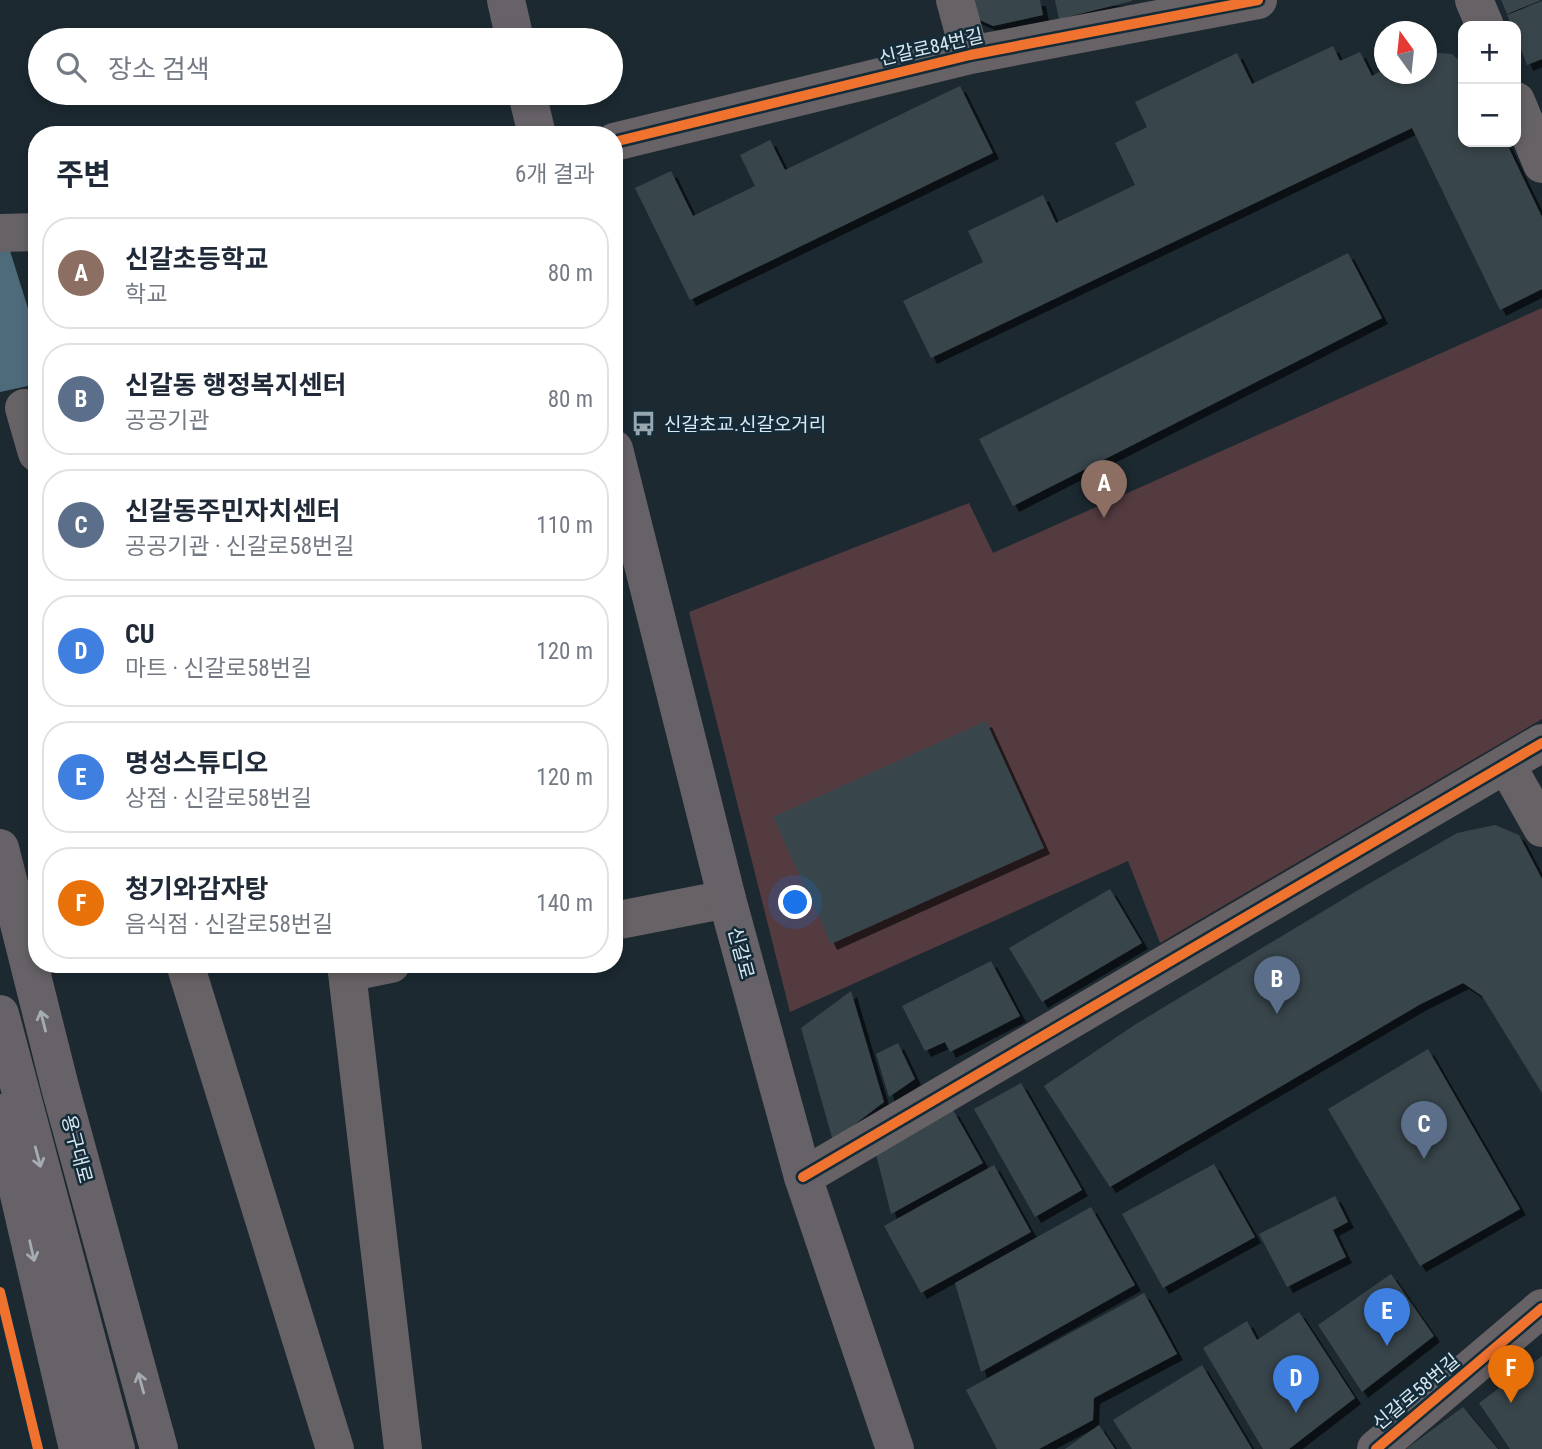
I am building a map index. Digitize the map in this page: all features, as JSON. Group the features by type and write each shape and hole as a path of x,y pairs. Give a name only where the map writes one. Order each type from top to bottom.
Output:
{"main road":[{"path":"506,0 512,28"},
{"path":"530,105 535,126"},
{"name":"신갈로","path":"623,485 727,899 803,1177 895,1449"},
{"name":"용구대로","path":"0,848 28,960"},
{"name":"용구대로","path":"31,973 159,1449"},
{"name":"용구대로","path":"0,1014 10,1102 116,1449"},
{"path":"10,1102 78,1449"}],"street":[{"path":"954,0 970,55"},
{"name":"신갈로84번길","path":"623,140 970,55 1258,0"},
{"path":"1474,0 1483,21"},
{"path":"1521,113 1542,164"},
{"path":"24,408 28,422"},
{"path":"803,1177 1542,743"},
{"path":"1506,764 1542,828"},
{"path":"623,919 727,899"},
{"path":"188,973 335,1449"},
{"path":"346,973 403,1449"},
{"name":"신갈로58번길","path":"1376,1449 1542,1308"}],"shaded area":[{"path":"1542,308 1542,719 1160,943 1128,861 790,1012 689,612 969,503 993,553"}],"water":[{"path":"0,219 28,308 28,386 0,392"}],"building":[{"path":"961,0 1040,0 1043,15 993,26 964,13"},
{"path":"1055,0 1132,0 1132,1 1059,19"},
{"path":"1501,0 1541,0 1507,14"},
{"path":"1542,1 1542,59 1527,65 1521,49 1521,21 1510,21 1507,15"},
{"path":"1333,46 1340,61 1360,52 1372,76 1374,75 1374,84 1437,84 1437,53 1452,54 1458,59 1458,147 1508,147 1542,217 1542,289 1500,310 1412,128 931,358 903,301 983,262 968,231 1043,195 1056,223 1135,185 1115,143 1147,127 1135,102 1237,53 1252,84"},
{"path":"960,86 993,153 690,300 635,188 671,171 693,216 755,186 740,155 770,140 785,170"},
{"path":"1348,253 1382,318 1013,506 979,439"},
{"path":"986,721 1044,848 831,944 773,817"},
{"path":"1495,825 1519,835 1542,879 1542,1093 1482,996 1463,983 1419,1005 1110,1187 1044,1086 1136,1024 1365,886 1457,833"},
{"path":"1110,889 1142,943 1042,1002 1009,948"},
{"path":"991,961 1020,1016 950,1052 945,1042 925,1051 902,1006"},
{"path":"851,991 884,1102 833,1141 801,1028"},
{"path":"898,1043 915,1079 889,1097 876,1054"},
{"path":"1428,1049 1520,1209 1420,1266 1328,1109"},
{"path":"1021,1083 1082,1190 1035,1217 974,1109"},
{"path":"953,1110 983,1163 891,1214 876,1154"},
{"path":"1214,1164 1255,1237 1163,1288 1122,1214"},
{"path":"994,1165 1031,1232 921,1293 884,1226"},
{"path":"1335,1196 1348,1222 1333,1230 1346,1257 1287,1287 1259,1234"},
{"path":"1091,1207 1135,1285 981,1372 955,1283"},
{"path":"1391,1274 1434,1336 1362,1392 1318,1325"},
{"path":"1144,1293 1177,1354 1094,1398 1093,1420 1039,1449 997,1449 966,1390"},
{"path":"1299,1312 1355,1398 1289,1449 1263,1449 1203,1348 1247,1321 1257,1340"},
{"path":"1542,1356 1542,1449 1510,1449 1479,1403"},
{"path":"1202,1365 1252,1449 1132,1449 1113,1420"},
{"path":"1463,1407 1498,1449 1406,1449"},
{"path":"1099,1425 1115,1449 1065,1449"}],"cycle path":[{"path":"623,140 970,55 1258,0"},
{"path":"803,1177 1542,743"},
{"path":"0,1292 38,1449"},
{"path":"1376,1449 1542,1308"}],"place":[{"name":"신갈초교.신갈오거리","path":"644,424"},
{"name":"신갈초등학교","path":"1104,518"},
{"name":"신갈동 행정복지센터","path":"1277,1014"},
{"name":"신갈동주민자치센터","path":"1424,1159"},
{"name":"명성스튜디오","path":"1387,1346"},
{"name":"청기와감자탕","path":"1511,1403"},
{"name":"CU","path":"1296,1413"}]}
